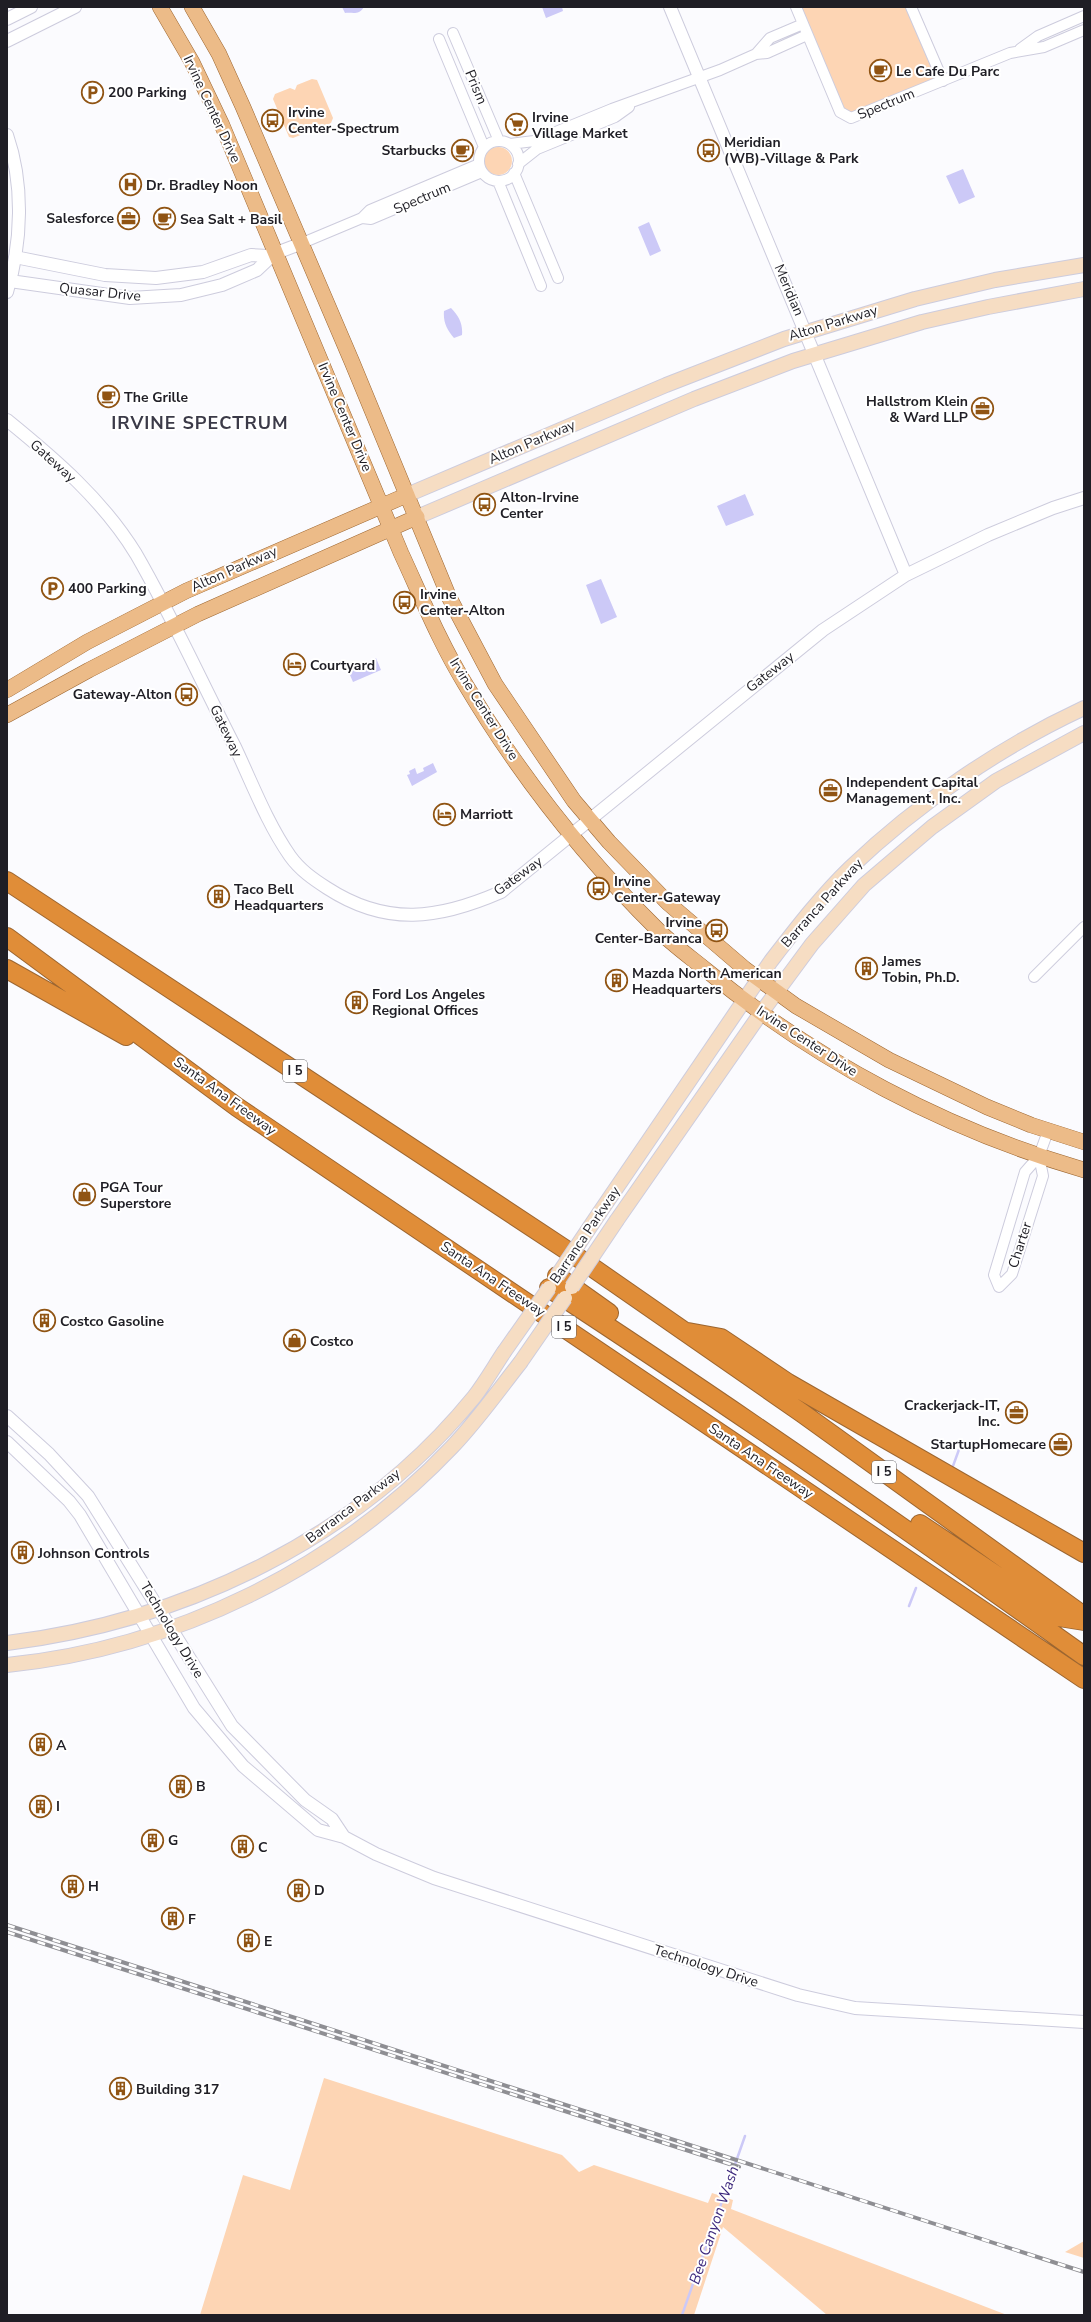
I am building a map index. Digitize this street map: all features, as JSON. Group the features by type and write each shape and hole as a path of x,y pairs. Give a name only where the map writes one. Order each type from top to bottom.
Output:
{"highway":[{"name":"I 5","path":"7,881 583,1261 681,1331 802,1413 1084,1616"},
{"name":"Santa Ana Freeway","path":"7,938 39,959 237,1107 1080,1679"},
{"path":"7,969 126,1036 237,1107"},
{"path":"553,1282 696,1380 1084,1656"},
{"path":"681,1331 721,1338 788,1383 1084,1553"},
{"path":"696,1380 1059,1617 1084,1621"}],"main road":[{"name":"Irvine Center Drive","path":"160,7 192,62 222,125 274,254 391,529 430,616 463,681 506,746 570,835 591,860 660,932 761,1013 856,1073 900,1096 987,1137 1039,1156 1084,1170"},
{"name":"Irvine Center Drive","path":"192,7 226,70 417,517 449,597 495,684 574,801 668,903 759,980 796,1006 890,1060 987,1107 1048,1131 1084,1142"},
{"name":"Alton Parkway","path":"7,690 77,648 161,603 252,560 728,360 806,331 915,299 996,280 1084,265"},
{"name":"Alton Parkway","path":"7,715 174,627 254,588 701,396 816,354 888,331 959,313 1084,289"},
{"name":"Barranca Parkway","path":"7,1642 94,1628 159,1609 205,1593 259,1568 297,1547 383,1487 437,1438 474,1396 744,1000 796,928 849,869 907,820 981,764 1051,723 1084,708"},
{"name":"Barranca Parkway","path":"7,1665 94,1650 150,1635 216,1611 260,1591 349,1536 396,1500 452,1447 520,1363 617,1220 776,992 812,944 864,885 932,827 996,781 1084,733"}],"street":[{"path":"7,19 31,7"},
{"path":"7,41 76,7"},
{"name":"Meridian","path":"670,7 816,354 906,575"},
{"name":"Spectrum","path":"796,7 840,112 851,118 1018,50 1038,36 1084,16"},
{"path":"911,7 943,80"},
{"path":"756,54 770,38 803,24"},
{"name":"Spectrum","path":"1018,50 1044,47 1084,30"},
{"name":"Prism","path":"453,33 500,141"},
{"path":"637,101 615,117 537,149 516,169 509,178 498,181 487,177 480,168 479,157 484,147 494,141 510,144 534,141 612,109 700,77 756,54 767,53 808,35"},
{"name":"Prism","path":"439,39 484,147"},
{"path":"7,135 14,164 18,195 15,257 9,286"},
{"path":"510,144 517,153 516,169 558,278"},
{"name":"Spectrum","path":"274,254 362,218 370,210 480,168"},
{"path":"498,181 541,286"},
{"name":"Quasar Drive","path":"15,257 105,275 130,278 178,277 202,272 251,255 274,254"},
{"name":"Quasar Drive","path":"9,286 130,298 181,295 222,285 257,270 274,254"},
{"path":"178,277 181,295"},
{"name":"Gateway","path":"7,420 59,464 98,504 129,543 174,627 268,818 290,855 310,877 350,901 377,911 412,915 430,914 462,907 501,892 823,630 906,575 988,535 1053,508 1084,498"},
{"path":"1034,977 1084,927"},
{"name":"Charter","path":"1039,1156 1043,1176 1012,1274 1000,1287 994,1276 1025,1172 1039,1156 1048,1131"},
{"name":"Technology Drive","path":"7,1416 49,1454 88,1496 232,1726 305,1800 332,1819 344,1837"},
{"name":"Technology Drive","path":"7,1442 69,1501 77,1512 194,1708 243,1766 318,1830 344,1837 376,1854 434,1878 798,1995 855,2008 1084,2022"}],"shaded area":[{"path":"796,7 911,7 943,81 851,118 840,112"},
{"path":"312,79 317,80 333,118 331,123 316,129 311,127 308,132 293,138 289,137 273,99 275,94 290,88 295,90 297,85"},
{"path":"498,147 508,151 512,161 508,171 498,175 488,171 484,161 488,151"},
{"path":"324,2078 562,2155 579,2172 594,2165 708,2203 712,2193 733,2200 731,2209 1007,2315 827,2315 723,2227 694,2315 200,2315 243,2175 290,2190"},
{"path":"1084,2241 1084,2258 1065,2252"}],"water":[{"path":"342,7 364,7 357,13 345,13"},
{"path":"542,7 562,7 563,11 546,18"},
{"path":"963,169 975,197 959,204 946,176"},
{"path":"649,222 661,251 650,256 638,227"},
{"path":"451,308 458,317 462,327 462,335 454,338 447,329 444,319 444,311"},
{"path":"745,494 754,515 726,526 717,506"},
{"path":"601,579 617,617 601,624 586,585"},
{"path":"376,658 381,670 353,682 346,666 355,663 357,667"},
{"path":"433,763 437,772 412,786 407,775 410,774 409,771 415,768 417,774 424,771 423,768"}],"waterway":[{"name":"Bee Canyon Wash","path":"953,1466 961,1444"},
{"name":"Bee Canyon Wash","path":"909,1606 916,1588"},
{"name":"Bee Canyon Wash","path":"682,2315 745,2136"}],"railway":[{"path":"7,1925 1084,2272"},
{"path":"7,1932 739,2167"}],"place":[{"name":"Le Cafe Du Parc","path":"881,71"},
{"name":"200 Parking","path":"92,92"},
{"name":"Irvine Center-Spectrum","path":"272,120"},
{"name":"Irvine Village Market","path":"517,125"},
{"name":"Starbucks","path":"462,150"},
{"name":"Meridian (WB)-Village & Park","path":"709,150"},
{"name":"Dr. Bradley Noon","path":"130,185"},
{"name":"Salesforce","path":"129,218"},
{"name":"Sea Salt + Basil","path":"164,219"},
{"name":"The Grille","path":"108,397"},
{"name":"Hallstrom Klein & Ward LLP","path":"983,409"},
{"name":"Alton-Irvine Center","path":"485,505"},
{"name":"400 Parking","path":"53,588"},
{"name":"Irvine Center-Alton","path":"405,602"},
{"name":"Courtyard","path":"294,665"},
{"name":"Gateway-Alton","path":"187,694"},
{"name":"Independent Capital Management, Inc.","path":"830,790"},
{"name":"Marriott","path":"445,814"},
{"name":"Irvine Center-Gateway","path":"599,889"},
{"name":"Taco Bell Headquarters","path":"219,897"},
{"name":"Irvine Center-Barranca","path":"717,930"},
{"name":"James Tobin, Ph.D.","path":"866,969"},
{"name":"Mazda North American Headquarters","path":"616,981"},
{"name":"Ford Los Angeles Regional Offices","path":"357,1002"},
{"name":"PGA Tour Superstore","path":"84,1195"},
{"name":"Costco Gasoline","path":"44,1321"},
{"name":"Costco","path":"294,1341"},
{"name":"Crackerjack-IT, Inc.","path":"1016,1413"},
{"name":"StartupHomecare","path":"1061,1444"},
{"name":"Johnson Controls","path":"23,1553"},
{"name":"A","path":"40,1745"},
{"name":"B","path":"181,1786"},
{"name":"I","path":"41,1806"},
{"name":"G","path":"152,1840"},
{"name":"C","path":"242,1847"},
{"name":"H","path":"73,1886"},
{"name":"D","path":"299,1890"},
{"name":"F","path":"173,1919"},
{"name":"E","path":"248,1941"},
{"name":"Building 317","path":"121,2089"}],"district":[{"name":"IRVINE SPECTRUM","path":"200,423"}]}
